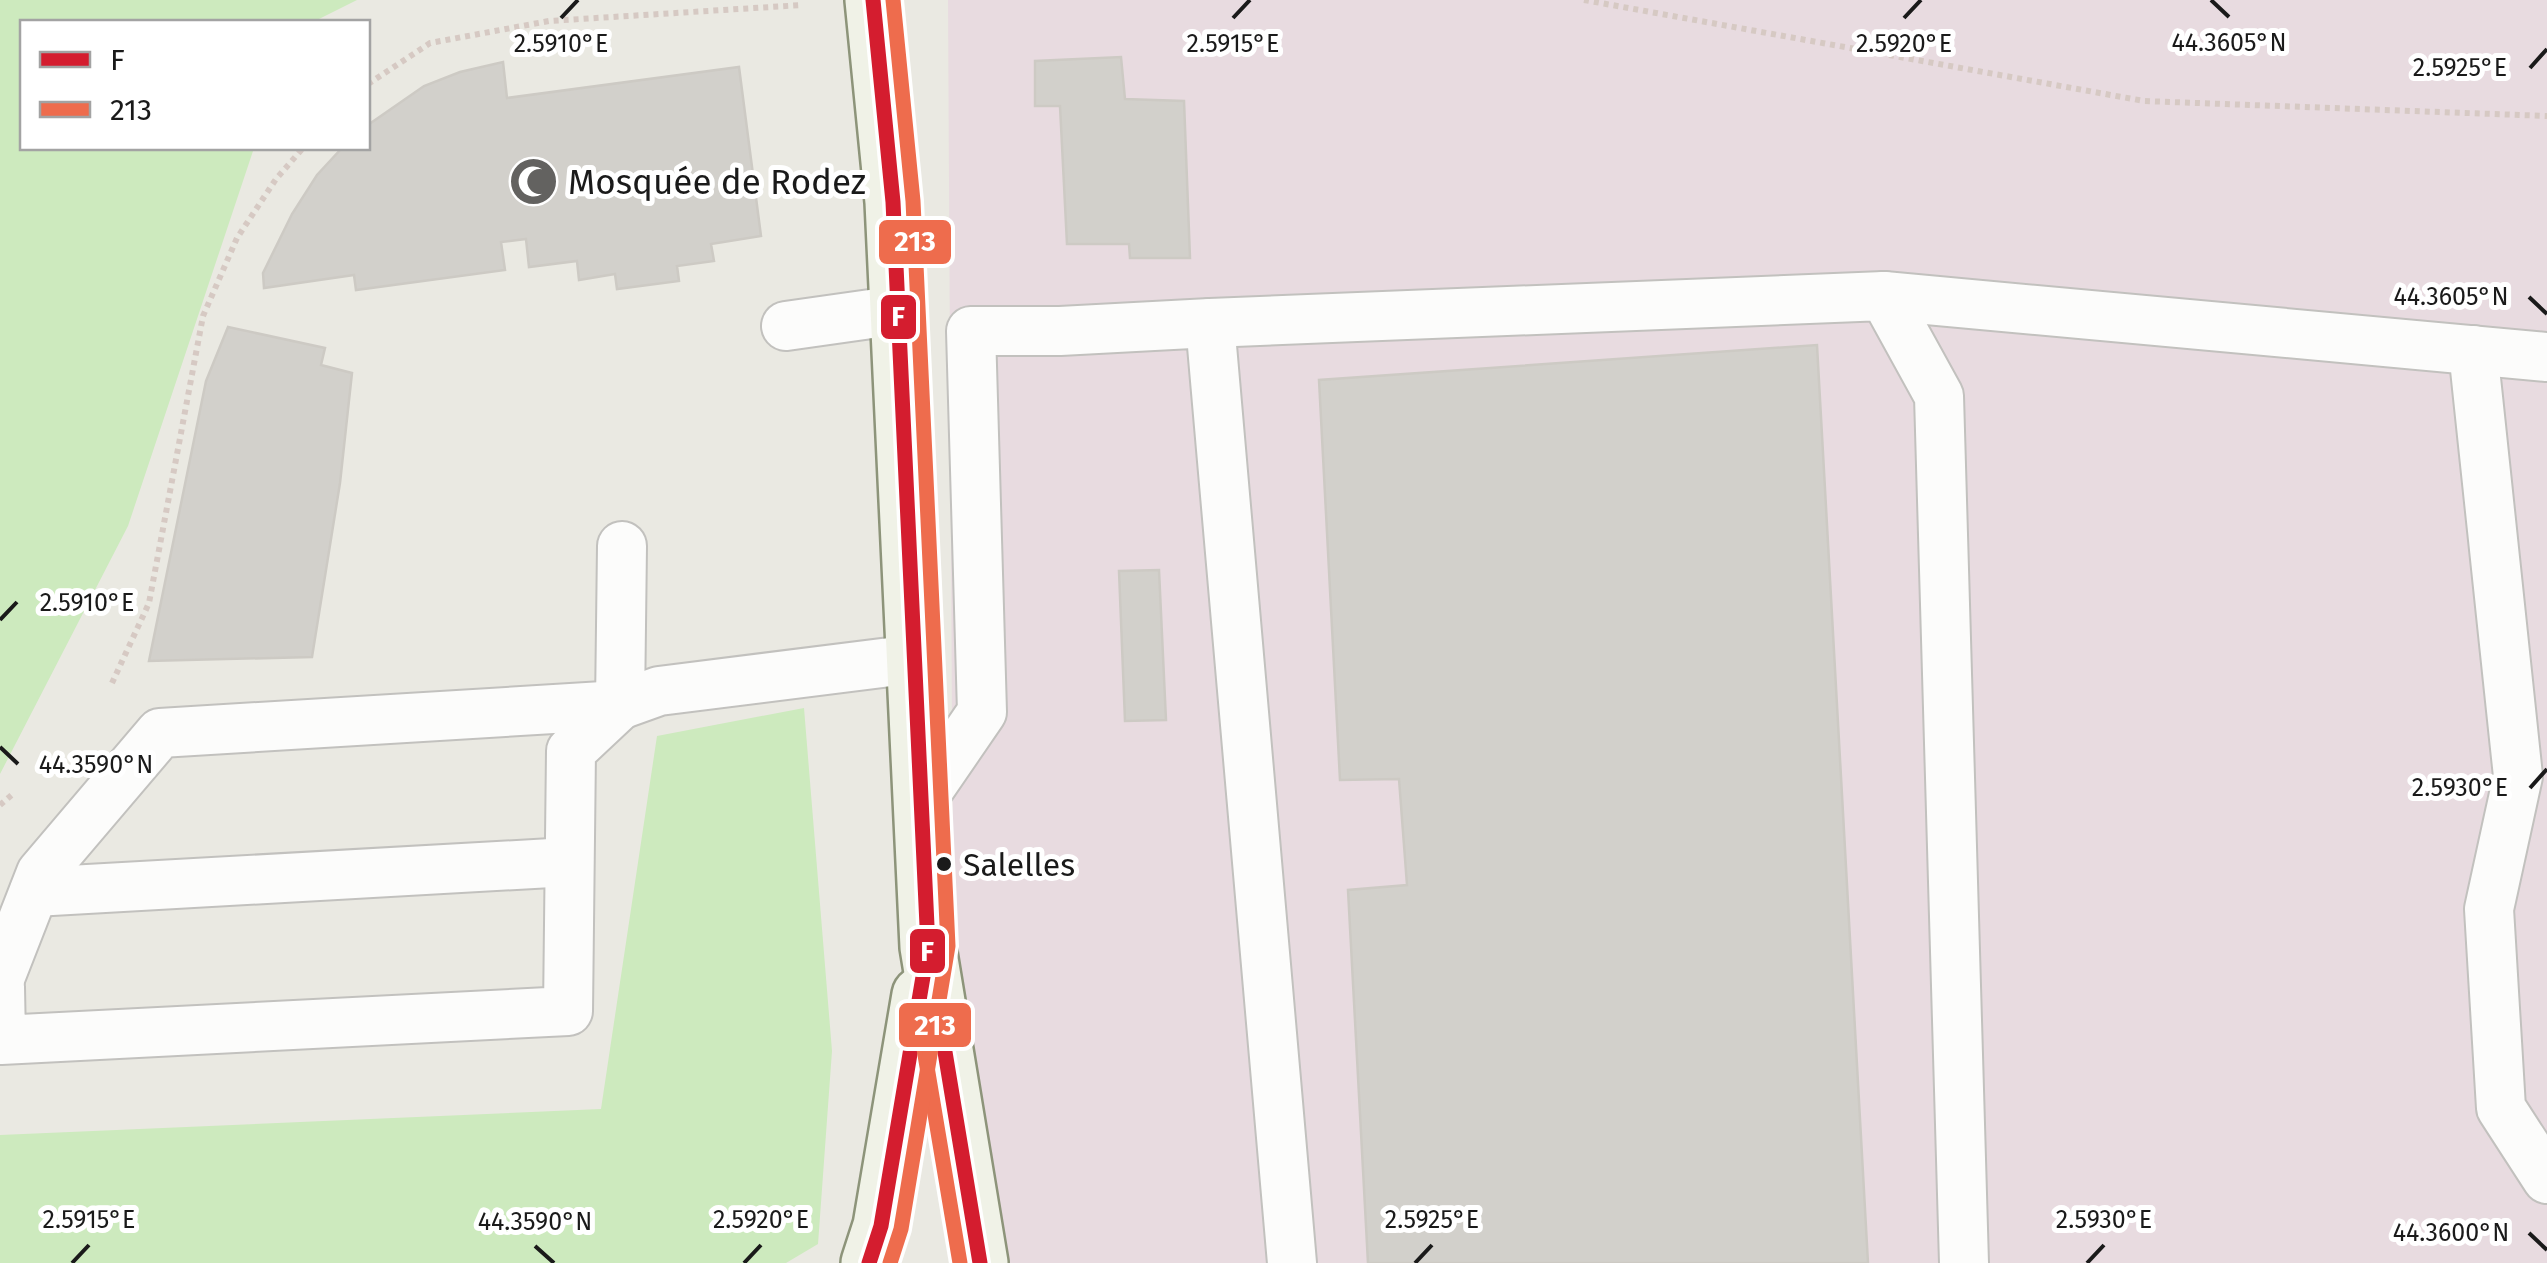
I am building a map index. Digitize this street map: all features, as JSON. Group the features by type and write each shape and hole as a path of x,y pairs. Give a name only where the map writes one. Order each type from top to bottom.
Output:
{"main road":[{"path":"873,0 894,202 928,947 980,1263"},
{"path":"869,1263 882,1226 928,947"}],"lane":[{"path":"1884,296 1939,396 1964,1263"},
{"path":"921,800 982,712 971,330 1060,332 1884,296 2547,356"},
{"path":"786,326 899,310"},
{"path":"1210,323 1292,1263"},
{"path":"2474,350 2518,776 2489,909 2501,1108 2547,1179"},
{"path":"0,987 1,1040 568,1010 571,751 620,706 622,546"},
{"path":"0,978 41,873 160,734 620,706 659,691 914,660"},
{"path":"34,892 570,862"}],"path":[{"path":"1584,0 2144,101 2547,116"},
{"path":"370,83 430,44 549,21 804,5"},
{"path":"111,686 149,603 203,316 237,238 276,178 301,150"},
{"path":"0,805 16,791"}],"shaded area":[{"path":"948,0 2547,0 2547,1263 955,1263"}],"green space":[{"path":"0,0 357,0 317,20 20,20 20,150 253,150 128,526 0,774"},
{"path":"804,708 832,1051 818,1244 786,1263 0,1263 0,1135 601,1109 657,736"}],"building":[{"path":"1121,57 1125,99 1184,101 1190,258 1130,258 1129,244 1067,244 1060,106 1035,106 1035,61"},
{"name":"Mosquée de Rodez","path":"503,62 507,98 739,67 761,236 711,244 714,261 677,266 679,281 617,289 615,274 579,280 577,261 529,267 526,239 501,242 505,270 356,290 354,275 264,288 263,273 292,214 317,175 340,150 370,150 370,124 424,86"},
{"path":"228,327 325,348 321,365 352,373 340,483 312,657 149,661 206,381"},
{"path":"1817,345 1868,1263 1368,1263 1348,890 1407,885 1399,779 1340,780 1319,380"},
{"path":"1159,570 1166,720 1125,721 1119,571"}],"transit line":[{"name":"F","path":"869,1263 881,1226 928,947 893,202 873,0"},
{"name":"213","path":"890,1263 901,1229 948,946 913,201 893,0"},
{"name":"F","path":"944,1046 980,1263"},
{"name":"213","path":"924,1049 960,1263"}],"place":[{"name":"Mosquée de Rodez","path":"533,182"},
{"name":"Salelles","path":"944,864"}]}
